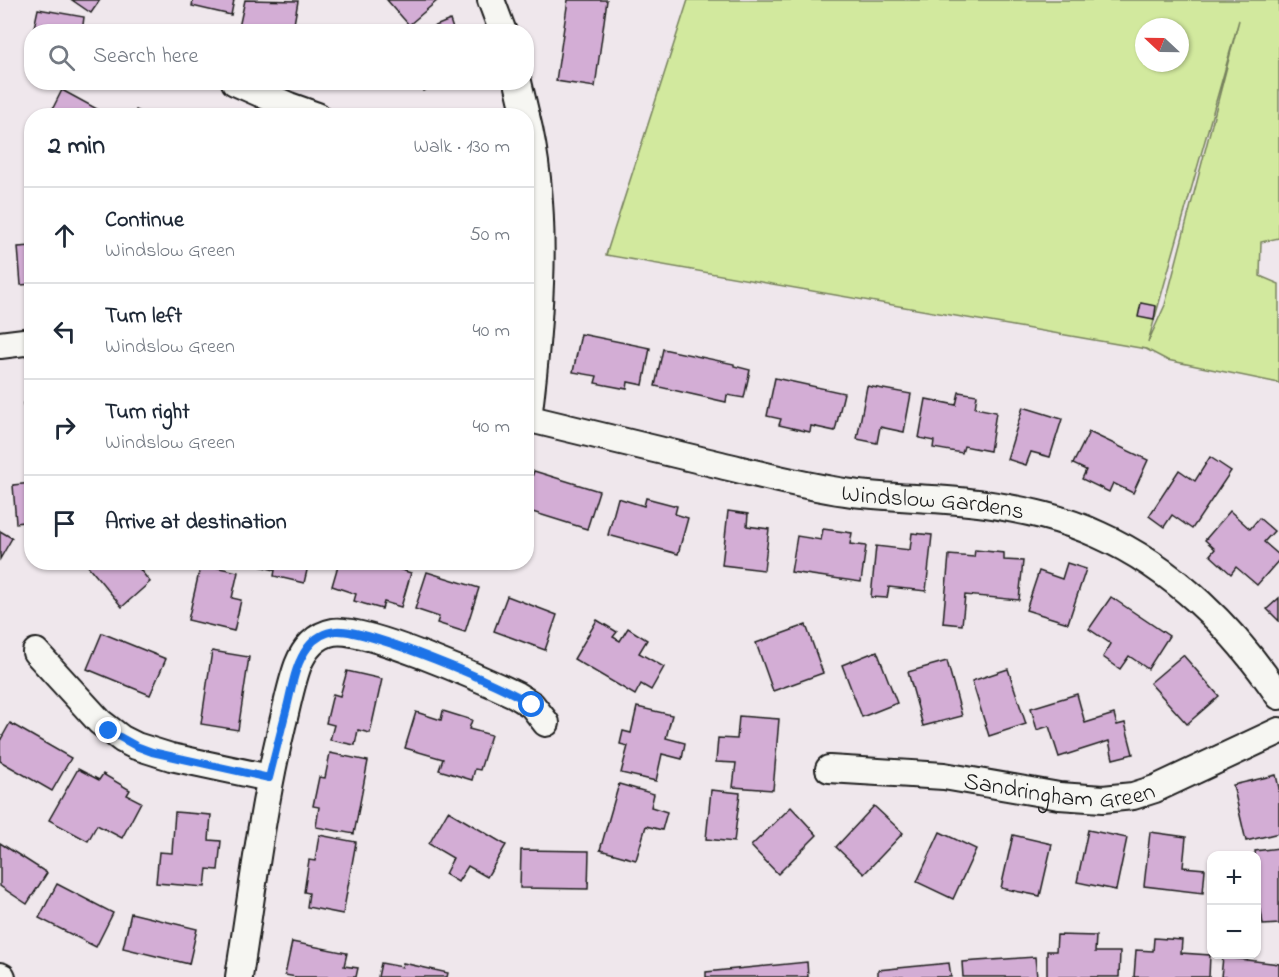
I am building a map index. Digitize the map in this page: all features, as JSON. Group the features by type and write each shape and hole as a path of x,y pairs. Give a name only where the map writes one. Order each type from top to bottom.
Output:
{"street":[{"path":"491,0 500,24"},
{"path":"253,90 295,108"},
{"path":"520,90 524,108"},
{"path":"534,152 540,209 534,359"},
{"path":"0,345 24,342"},
{"name":"Windslow Gardens","path":"534,420 846,493 983,504 1024,511 1077,526 1098,534 1136,555 1203,606 1257,663 1279,696"},
{"path":"239,977 269,778 298,664 316,639 335,631 357,634 401,648 469,674 525,700 546,723"},
{"path":"36,652 100,722 122,739 171,757 269,778"},
{"name":"Sandringham Green","path":"829,769 944,776 1059,796 1103,799 1132,796 1155,789 1279,731"}],"green space":[{"path":"688,0 1279,0 1279,238 1261,242 1260,276 1279,284 1279,383 1167,360 1146,349 606,255","holes":["1239,20 1165,305 1148,342"]}],"building":[{"path":"72,0 100,0 91,13"},
{"path":"193,0 234,0 231,15 192,6"},
{"path":"245,0 298,1 294,24 240,24"},
{"path":"387,0 438,0 410,24"},
{"path":"568,0 607,0 595,87 556,81"},
{"path":"38,9 84,17 83,24 35,24"},
{"path":"62,90 95,108 53,108"},
{"path":"18,247 24,247 24,285 21,285"},
{"path":"1141,303 1156,306 1154,320 1138,317"},
{"path":"581,334 650,348 643,385 628,382 627,389 595,383 597,376 573,372"},
{"path":"663,349 734,364 734,366 750,370 744,398 727,395 726,402 655,386"},
{"path":"775,378 844,393 835,431 811,426 810,432 779,425 781,419 767,416"},
{"path":"867,386 911,394 904,432 880,427 877,443 857,439"},
{"path":"959,392 977,395 975,408 996,412 990,451 964,446 962,453 933,448 934,441 919,438 926,399 956,405"},
{"path":"1023,407 1062,419 1050,457 1031,452 1026,465 1007,459"},
{"path":"1089,432 1148,460 1133,493 1113,483 1109,492 1082,479 1086,470 1073,464"},
{"path":"1210,457 1231,471 1192,529 1172,515 1164,527 1149,516 1179,470 1195,481"},
{"path":"534,471 599,491 587,529 534,512"},
{"path":"24,484 24,522 16,523 13,485"},
{"path":"618,498 644,506 646,498 677,506 675,514 688,518 678,554 608,535"},
{"path":"728,511 748,514 747,526 769,529 764,570 722,565"},
{"path":"1230,511 1250,529 1259,518 1274,531 1264,542 1279,555 1279,560 1257,585 1236,567 1231,574 1210,555 1215,549 1205,540"},
{"path":"823,529 852,533 850,544 866,546 861,582 791,572 797,536 821,540"},
{"path":"0,531 12,538 0,559"},
{"path":"912,533 932,535 926,591 889,587 887,598 871,597 876,546 910,550"},
{"path":"975,550 1004,553 1004,560 1023,561 1019,600 965,595 962,625 943,623 949,555 974,557"},
{"path":"1067,563 1086,569 1068,623 1026,610 1039,571 1062,579"},
{"path":"91,570 140,570 150,582 122,607"},
{"path":"200,570 238,572 232,598 241,600 234,631 188,620"},
{"path":"275,570 307,570 304,583 274,576"},
{"path":"337,570 401,570 411,573 401,607 384,602 382,609 354,601 356,594 332,586"},
{"path":"427,572 479,588 465,632 437,623 439,617 415,609"},
{"path":"507,596 557,615 545,650 494,631"},
{"path":"1111,597 1169,636 1148,669 1129,656 1120,669 1103,657 1111,644 1089,629"},
{"path":"1279,598 1279,621 1267,609"},
{"path":"597,620 617,632 613,637 620,641 628,628 647,640 639,653 664,667 651,690 641,684 635,695 574,659"},
{"path":"806,625 823,673 773,691 756,643"},
{"path":"102,633 166,659 150,695 87,669"},
{"path":"212,651 249,657 238,730 201,724"},
{"path":"877,651 897,703 862,717 842,665"},
{"path":"1183,655 1219,696 1187,724 1150,683"},
{"path":"947,661 962,716 923,726 908,672"},
{"path":"1008,669 1026,724 989,736 972,681"},
{"path":"347,671 382,679 370,733 358,730 355,745 330,740 334,725 326,723 333,694 340,696"},
{"path":"1077,694 1085,723 1114,714 1117,725 1125,723 1133,754 1113,759 1109,741 1059,757 1049,726 1037,730 1031,708"},
{"path":"637,707 672,715 666,738 685,743 682,759 662,754 656,781 621,773 628,746 620,744 623,731 631,733"},
{"path":"443,711 472,720 469,729 491,735 480,770 475,769 472,780 439,770 443,759 405,748 416,712 441,720"},
{"path":"739,716 779,719 773,790 733,787 736,763 716,762 718,738 737,739"},
{"path":"10,723 71,758 52,791 0,761 0,741"},
{"path":"330,753 368,761 354,834 316,827 319,807 313,806 319,777 325,778"},
{"path":"78,769 99,780 103,774 130,790 127,795 141,802 122,838 97,825 88,841 49,820"},
{"path":"1276,775 1279,788 1279,833 1246,841 1233,785"},
{"path":"619,784 654,794 651,807 667,812 662,830 646,826 636,860 600,850"},
{"path":"711,790 740,793 734,842 706,839"},
{"path":"874,806 903,833 864,874 836,847"},
{"path":"791,807 817,835 778,874 751,846"},
{"path":"448,811 506,845 487,877 468,866 458,882 445,874 453,858 429,844"},
{"path":"175,812 211,815 209,840 221,841 218,870 207,869 205,887 156,883 159,852 172,853"},
{"path":"1088,830 1127,838 1116,890 1077,882"},
{"path":"940,832 976,849 953,899 917,882"},
{"path":"1150,832 1186,837 1183,867 1205,869 1203,893 1144,886"},
{"path":"319,835 356,842 343,914 307,907 309,893 304,892 309,860 315,861"},
{"path":"1013,835 1052,844 1040,896 1001,888"},
{"path":"0,843 47,873 27,904 0,886"},
{"path":"1279,848 1279,924 1263,925 1261,851 1255,851"},
{"path":"521,850 589,851 588,889 520,888"},
{"path":"57,884 113,913 96,947 39,918"},
{"path":"131,913 197,929 189,964 123,948"},
{"path":"1057,935 1096,936 1095,952 1120,952 1119,977 1047,977 1047,951 1056,951"},
{"path":"1154,938 1182,940 1181,953 1207,955 1207,959 1210,959 1209,977 1134,977 1136,950 1153,951"},
{"path":"292,942 347,953 344,966 358,968 356,977 285,975"},
{"path":"1035,957 1037,977 963,977 962,962"},
{"path":"1223,959 1279,964 1279,977 1221,977"},
{"path":"807,962 808,977 706,977 706,972"},
{"path":"381,963 402,967 403,963 448,973 447,977 378,977"},
{"path":"949,963 951,977 878,977 878,970"}],"route":[{"path":"109,731 152,752 269,778 298,664 316,639 335,631 346,631 401,648 469,674 516,695 532,705"}]}
